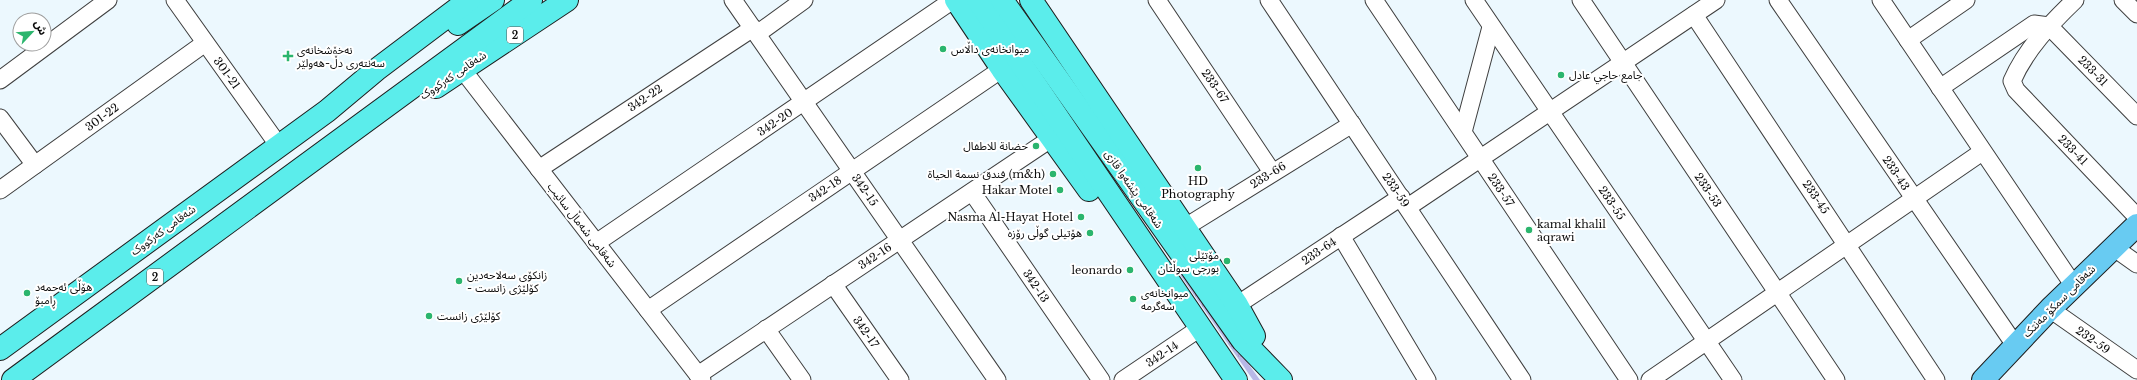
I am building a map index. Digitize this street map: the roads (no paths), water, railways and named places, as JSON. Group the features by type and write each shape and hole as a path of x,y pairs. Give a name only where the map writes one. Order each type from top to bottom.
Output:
{"highway":[{"name":"شەقامی کەرکووک","path":"0,350 469,8 493,0"},
{"name":"شەقامی کەرکووک","path":"13,380 531,0"},
{"name":"شەقامی کەرکووک","path":"336,144 391,118 567,0"},
{"name":"شەقامی پێشەوا قازی","path":"954,0 1157,284 1200,328"},
{"name":"شەقامی پێشەوا قازی","path":"978,0 1236,380"},
{"name":"شەقامی پێشەوا قازی","path":"1002,0 1242,341 1277,376"},
{"name":"شەقامی پێشەوا قازی","path":"1031,0 1237,305 1277,376"},
{"path":"40,320 34,329 34,339 37,344 46,349 61,346"},
{"path":"0,350 8,352 17,359 18,371 13,380"}],"main road":[{"name":"شەقامی سمکۆ مەنتک","path":"1986,379 2015,345 2050,309 2137,225"}],"street":[{"path":"0,80 108,0"},
{"name":"301-21","path":"175,0 279,146"},
{"name":"342-15","path":"733,0 997,380"},
{"name":"342-22","path":"539,169 804,0"},
{"name":"342-20","path":"596,243 954,0"},
{"name":"233-67","path":"1157,0 1272,172"},
{"name":"233-59","path":"1269,0 1522,380"},
{"name":"233-57","path":"1374,0 1629,380"},
{"name":"233-55","path":"1474,0 1732,380"},
{"name":"233-53","path":"1581,0 1836,380"},
{"name":"233-64","path":"1237,305 1341,236 1480,158 1551,112 1716,0"},
{"name":"233-43","path":"1778,0 1913,199 2015,345"},
{"path":"1881,0 1982,152 2074,286"},
{"path":"1908,40 1966,0"},
{"path":"1940,88 2034,24 2049,26 2075,0"},
{"path":"2123,0 2137,14"},
{"name":"233-45","path":"1694,15 1936,380"},
{"name":"233-41","path":"2049,26 2026,55 2012,81 2016,90 2137,217"},
{"name":"233-31","path":"2049,26 2137,116"},
{"path":"1463,132 1491,27"},
{"name":"301-22","path":"0,190 205,43"},
{"name":"شەقامی شەماڵ سائیب","path":"462,69 700,377"},
{"name":"342-18","path":"648,310 1002,69"},
{"path":"0,118 35,165"},
{"name":"233-66","path":"1184,228 1272,172 1352,124"},
{"name":"342-16","path":"700,377 766,328 1052,138"},
{"path":"1650,380 1707,343 1777,292 1982,152"},
{"name":"342-13","path":"972,192 1101,380"},
{"path":"1341,236 1427,380"},
{"path":"2114,248 2137,264"},
{"name":"342-17","path":"833,284 900,380"},
{"name":"232-59","path":"2050,309 2137,370"},
{"path":"766,328 802,380"},
{"name":"342-14","path":"1123,380 1200,328"}],"place":[{"name":"میوانخانەی داڵاس","path":"943,49"},
{"name":"نەخۆشخانەی سەنتەری دڵ-هەولێر","path":"288,56"},
{"name":"جامع حاجي عادل","path":"1561,75"},
{"name":"حضانة للاطفال","path":"1036,146"},
{"name":"HD Photography","path":"1198,168"},
{"name":"فندق نسمة الحياة (m&h)","path":"1053,174"},
{"name":"Hakar Motel","path":"1060,190"},
{"name":"Nasma Al-Hayat Hotel","path":"1081,217"},
{"name":"kamal khalil aqrawi","path":"1529,230"},
{"name":"هۆتیلی گوڵی رۆزه","path":"1090,233"},
{"name":"مۆتێلی بورجی سوڵتان","path":"1227,261"},
{"name":"leonardo","path":"1130,270"},
{"name":"زانکۆی سەلاحەدین - کۆلێژی زانست","path":"459,281"},
{"name":"هۆڵی ئەحمەد ڕامبۆ","path":"27,293"},
{"name":"میوانخانەی سەگرمە","path":"1133,299"},
{"name":"کۆلێژی زانست","path":"429,316"}]}
